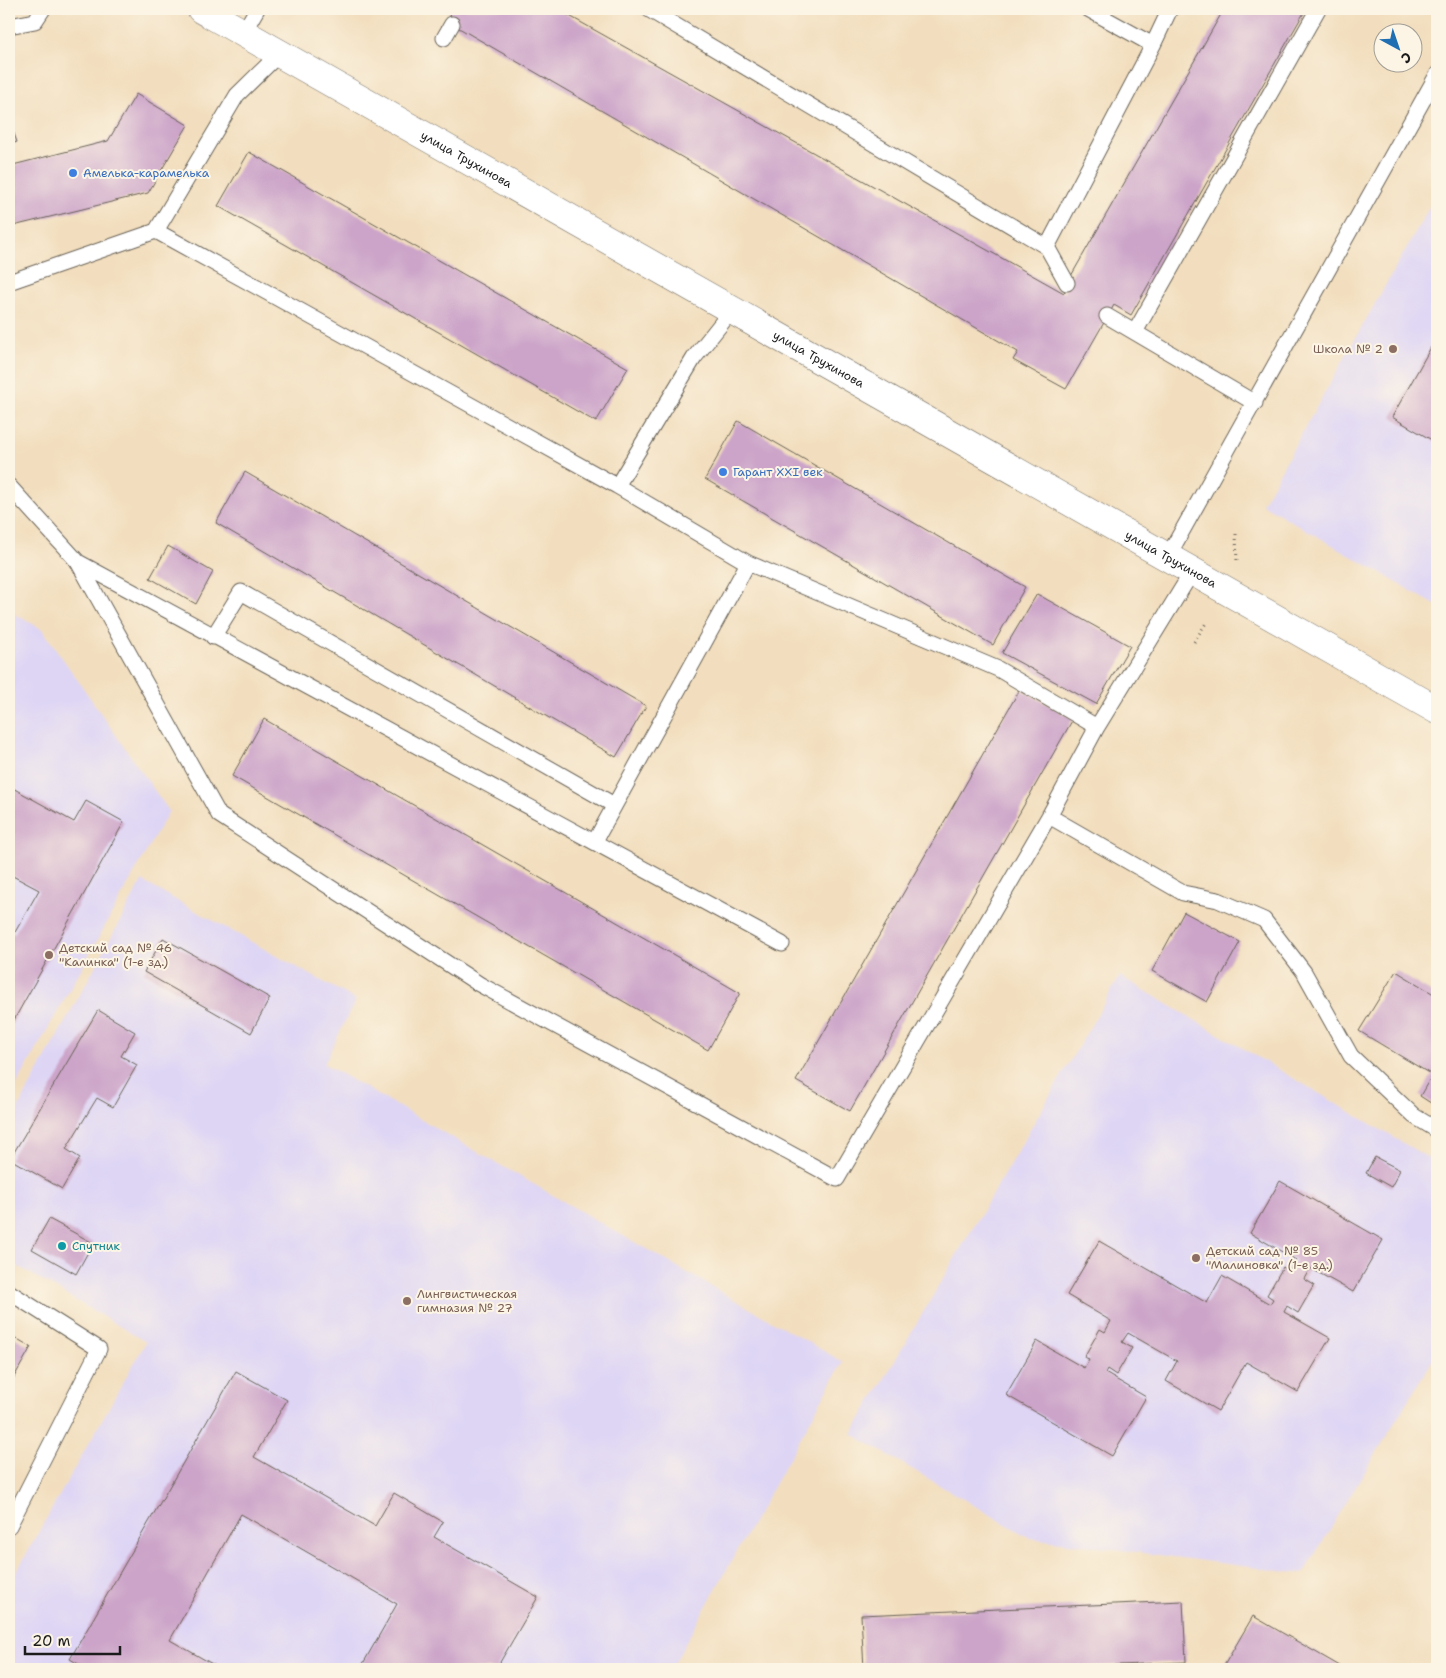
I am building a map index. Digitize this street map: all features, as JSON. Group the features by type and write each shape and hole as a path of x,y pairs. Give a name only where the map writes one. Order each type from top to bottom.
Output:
{"street":[{"name":"улица Трухинова","path":"201,9 1437,710"}],"lane":[{"path":"9,26 36,21 42,9"},
{"path":"243,33 257,9"},
{"path":"648,9 1047,247 1067,283"},
{"path":"1088,9 1153,45"},
{"path":"1047,247 1170,9"},
{"path":"1135,332 1318,9"},
{"path":"444,38 452,24"},
{"path":"9,282 156,231 237,95 279,54"},
{"path":"1167,558 1437,75"},
{"path":"156,231 617,486 748,563 998,669 1097,727"},
{"path":"617,486 694,358 732,310"},
{"path":"1107,316 1255,403"},
{"path":"9,486 78,562 219,815 479,984 837,1179 1049,816 1097,727 1192,572"},
{"path":"78,562 213,637 595,841 782,944"},
{"path":"595,841 748,563"},
{"path":"213,637 241,592 614,805"},
{"path":"1049,816 1183,893 1218,900 1264,920 1304,972 1351,1056 1414,1116 1437,1130"},
{"path":"9,1292 99,1349 9,1526"}],"path":[{"path":"1236,534 1237,568"},
{"path":"1194,642 1206,623"}],"shaded area":[{"name":"Школа № 2","path":"1437,194 1437,606 1262,504"},
{"name":"Детский сад № 46 \"Калинка\" (1-е зд.)","path":"9,611 42,629 169,811 9,1099"},
{"name":"Лингвистическая гимназия № 27","path":"142,881 356,1000 324,1064 843,1362 671,1669 9,1669 9,1585 146,1342 9,1261 9,1125"},
{"name":"Детский сад № 85 \"Малиновка\" (1-е зд.)","path":"1120,976 1437,1163 1437,1353 1303,1574 1030,1538 852,1434"}],"building":[{"path":"443,9 557,9 1064,293 1067,283 1224,9 1306,9 1131,315 1114,305 1066,389 1013,360 1018,352 452,24 450,13"},
{"path":"136,94 188,125 148,193 9,227 9,166 108,141"},
{"path":"9,120 17,142 9,145"},
{"path":"249,152 628,368 596,422 218,206"},
{"path":"1435,340 1437,342 1437,443 1392,417"},
{"path":"738,421 1025,587 993,645 705,479"},
{"path":"245,472 646,706 616,757 216,523"},
{"path":"168,546 213,572 196,604 150,578"},
{"path":"1037,594 1130,646 1096,704 1002,653"},
{"path":"1020,689 1073,719 850,1111 796,1081"},
{"path":"264,719 740,993 708,1050 232,776"},
{"path":"9,786 74,822 86,801 124,822 9,1029 9,931 14,934 39,890 9,874"},
{"path":"1184,912 1240,942 1207,1002 1152,971"},
{"path":"163,938 270,998 251,1033 144,972"},
{"path":"1396,971 1437,996 1437,1107 1420,1096 1432,1075 1359,1031"},
{"path":"98,1010 135,1032 121,1056 137,1065 113,1107 97,1098 66,1149 80,1158 62,1189 10,1159"},
{"path":"1375,1157 1400,1170 1391,1187 1366,1173"},
{"path":"1280,1181 1383,1240 1353,1292 1310,1268 1304,1279 1314,1285 1298,1313 1287,1306 1284,1312 1330,1338 1298,1392 1246,1362 1218,1411 1166,1381 1177,1361 1128,1333 1122,1342 1132,1348 1116,1375 1107,1369 1105,1373 1146,1397 1112,1456 1006,1395 1037,1341 1084,1368 1089,1359 1084,1357 1100,1329 1105,1332 1111,1321 1067,1295 1099,1241 1207,1303 1222,1276 1270,1304 1273,1299 1267,1295 1283,1267 1289,1271 1296,1260 1250,1233"},
{"name":"Спутник","path":"49,1219 93,1243 76,1274 32,1249"},
{"path":"9,1334 31,1347 9,1386"},
{"path":"236,1371 287,1400 254,1457 375,1526 394,1493 443,1522 434,1537 538,1597 496,1669 360,1669 397,1604 241,1514 170,1640 221,1669 87,1669 70,1659"},
{"path":"1183,1601 1186,1662 1031,1669 864,1669 861,1615"},
{"path":"1253,1616 1345,1669 1222,1669"}],"place":[{"name":"Амелька-карамелька","path":"73,173"},
{"name":"Школа № 2","path":"1393,349"},
{"name":"Гарант XXI век","path":"723,472"},
{"name":"Детский сад № 46 \"Калинка\" (1-е зд.)","path":"49,955"},
{"name":"Спутник","path":"62,1246"},
{"name":"Детский сад № 85 \"Малиновка\" (1-е зд.)","path":"1196,1258"},
{"name":"Лингвистическая гимназия № 27","path":"407,1301"}]}
